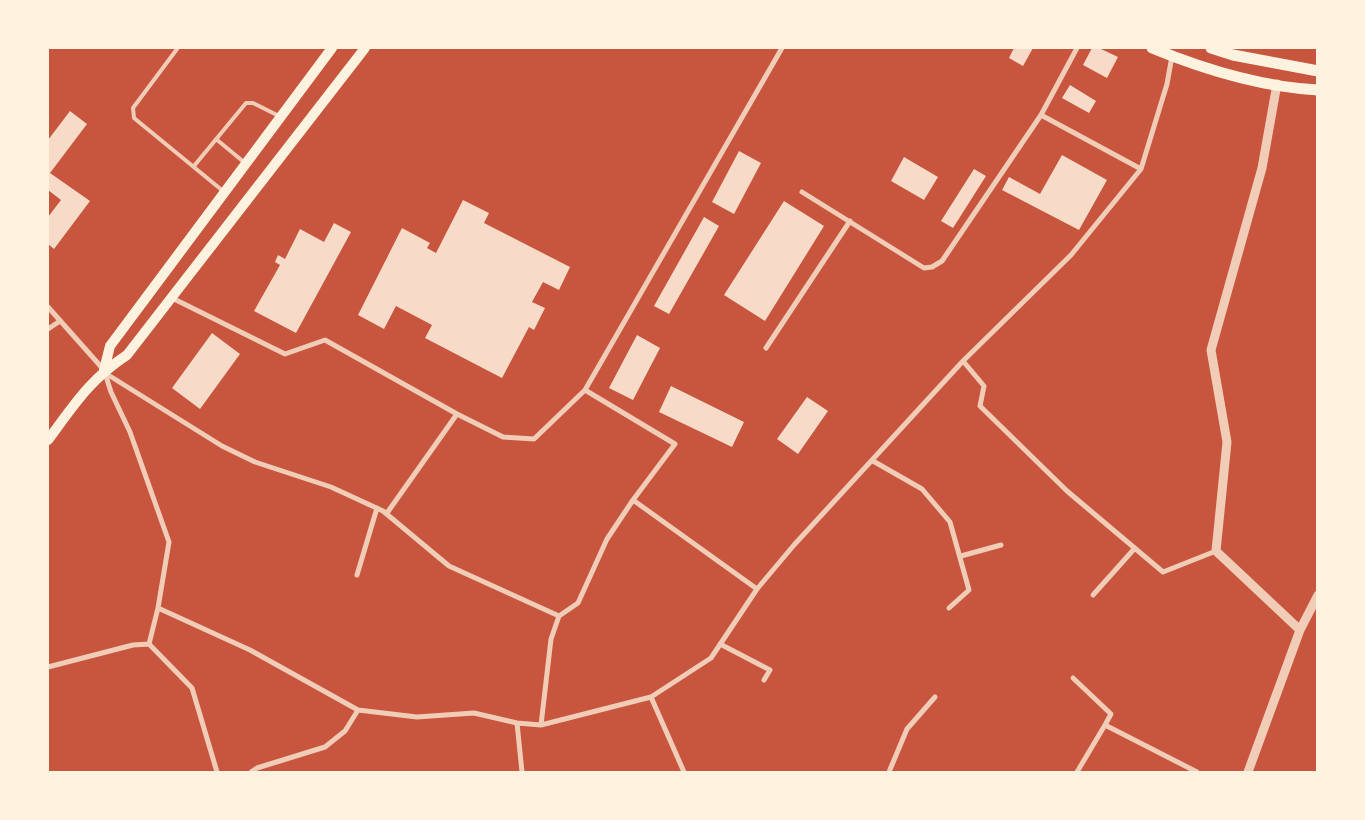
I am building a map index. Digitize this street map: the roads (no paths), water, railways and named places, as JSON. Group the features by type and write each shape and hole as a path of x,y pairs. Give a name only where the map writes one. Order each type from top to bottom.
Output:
{"main road":[{"path":"104,372 110,346 332,48"},
{"path":"48,440 88,386 127,355 365,48"},
{"path":"1152,48 1172,56 1249,79 1318,90"},
{"path":"1211,48 1234,51 1318,70"}],"street":[{"path":"172,298 285,354 325,340 457,414 503,437 534,439 585,390 782,48"},
{"path":"802,192 924,268 932,267 942,261 1041,116 1077,48"},
{"path":"158,608 250,650 358,710 417,717 474,713 517,723 541,725 650,697 711,658 757,589 794,545 873,461 963,360 1071,255 1142,169 1168,84 1172,56"},
{"path":"1216,551 1227,442 1211,350 1262,168 1277,84"},
{"path":"1041,116 1142,169"},
{"path":"766,348 850,221"},
{"path":"48,307 104,372 222,446 255,462 331,487 377,508 387,514 449,566 559,616"},
{"path":"48,328 60,321"},
{"path":"963,360 984,386 980,406 1067,491 1163,572 1216,551"},
{"path":"104,372 111,392 130,432 168,542 158,608 149,644"},
{"path":"541,725 551,639 559,616 578,603 607,539 633,500 675,444 585,390"},
{"path":"387,514 457,414"},
{"path":"873,461 922,489 950,522 969,590 950,608"},
{"path":"633,500 757,589"},
{"path":"357,575 377,508"},
{"path":"961,556 1000,545"},
{"path":"1093,594 1135,548"},
{"path":"1216,551 1300,630"},
{"path":"1248,772 1300,630 1318,595"},
{"path":"48,667 133,645 149,644 192,688 217,772"},
{"path":"720,644 770,670 764,680"},
{"path":"1073,678 1111,714 1077,772"},
{"path":"650,697 683,772 677,772"},
{"path":"889,772 907,729 936,697"},
{"path":"251,772 258,768 325,748 345,731 358,710"},
{"path":"517,723 522,772"},
{"path":"1105,725 1197,772"}],"lane":[{"path":"177,49 133,108 134,118 225,193"},
{"path":"194,166 246,103 253,103 281,116"},
{"path":"216,139 246,163"}]}
